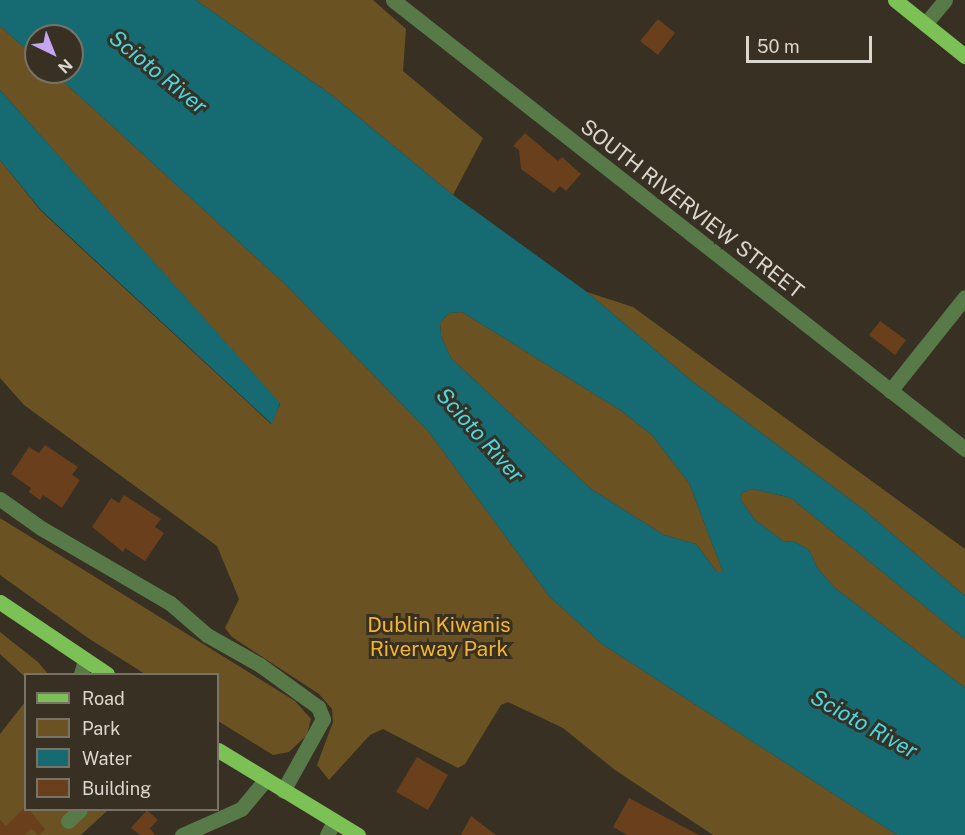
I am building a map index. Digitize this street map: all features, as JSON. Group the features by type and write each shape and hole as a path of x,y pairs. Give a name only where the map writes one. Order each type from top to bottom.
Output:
{"main road":[{"path":"895,0 965,56"},
{"path":"0,602 83,667 101,673"},
{"path":"219,751 284,791 331,828 358,835"}],"street":[{"name":"SOUTH RIVERVIEW STREET","path":"393,0 965,449"},
{"path":"925,24 945,0"},
{"path":"890,391 965,297"},
{"path":"0,499 41,528 170,603 207,635 260,665 318,707 323,719 284,791"},
{"path":"182,835 241,809 265,780"},
{"path":"68,821 79,811"}],"green space":[{"path":"196,0 373,0 406,29 403,71 483,138 453,195 333,96"},
{"name":"Dublin Kiwanis Riverway Park","path":"0,26 24,47 24,84 66,84 285,284 429,432 549,596 602,644 897,835 713,835 615,770 563,728 508,702 501,705 465,764 458,768 383,729 370,735 329,780 317,765 333,722 332,709 319,694 232,637 225,628 239,599 217,546 24,405 0,378 0,160 41,211 271,424 280,404 0,90"},
{"path":"587,292 633,307 965,549 965,596 863,509 693,382"},
{"path":"462,312 620,410 652,435 689,483 723,572 717,572 696,544 664,535 591,489 451,358 441,336 440,323 449,313"},
{"path":"754,489 791,498 965,639 965,688 835,588 818,569 809,550 795,542 783,541 755,520 740,499 743,492"},
{"path":"0,518 295,701 311,719 307,735 289,752 273,755 219,722 219,673 143,673 88,638 0,575"},
{"path":"0,632 38,662 47,673 24,673 24,676 0,654"},
{"path":"24,703 24,811 107,811 81,835 0,835 0,734"}],"water":[{"name":"Scioto River","path":"0,0 196,0 333,96 453,195 587,292 693,382 863,509 965,596 965,639 791,498 754,489 743,492 740,499 755,520 783,541 795,542 809,550 818,569 835,588 965,688 965,835 897,835 602,644 549,596 429,432 285,284 66,84 84,84 84,24 24,24 24,47 0,26","holes":["462,312 620,410 652,435 689,483 723,572 717,572 696,544 664,535 591,489 451,358 441,336 440,323 449,313"]},
{"path":"0,90 280,403 272,424 41,210 0,160"}],"building":[{"path":"658,19 675,33 658,55 640,41"},
{"path":"525,133 558,161 562,157 581,174 566,191 560,186 554,193 521,169 519,150 513,146"},
{"path":"880,321 906,340 895,355 869,335"},
{"path":"45,445 78,467 72,475 80,480 62,508 43,495 40,500 29,492 31,488 11,474 29,447 39,453"},
{"path":"124,495 161,519 155,527 164,533 145,561 125,548 123,552 92,527 111,498 119,503"},
{"path":"417,757 448,775 428,810 396,792"},
{"path":"629,798 699,835 627,835 613,827"},
{"path":"24,808 24,811 30,811 45,829 39,835 31,829 24,835 0,835 0,820 6,826"},
{"path":"146,811 158,820 150,828 155,835 140,835 131,828"},
{"path":"471,816 496,835 461,835"}]}
